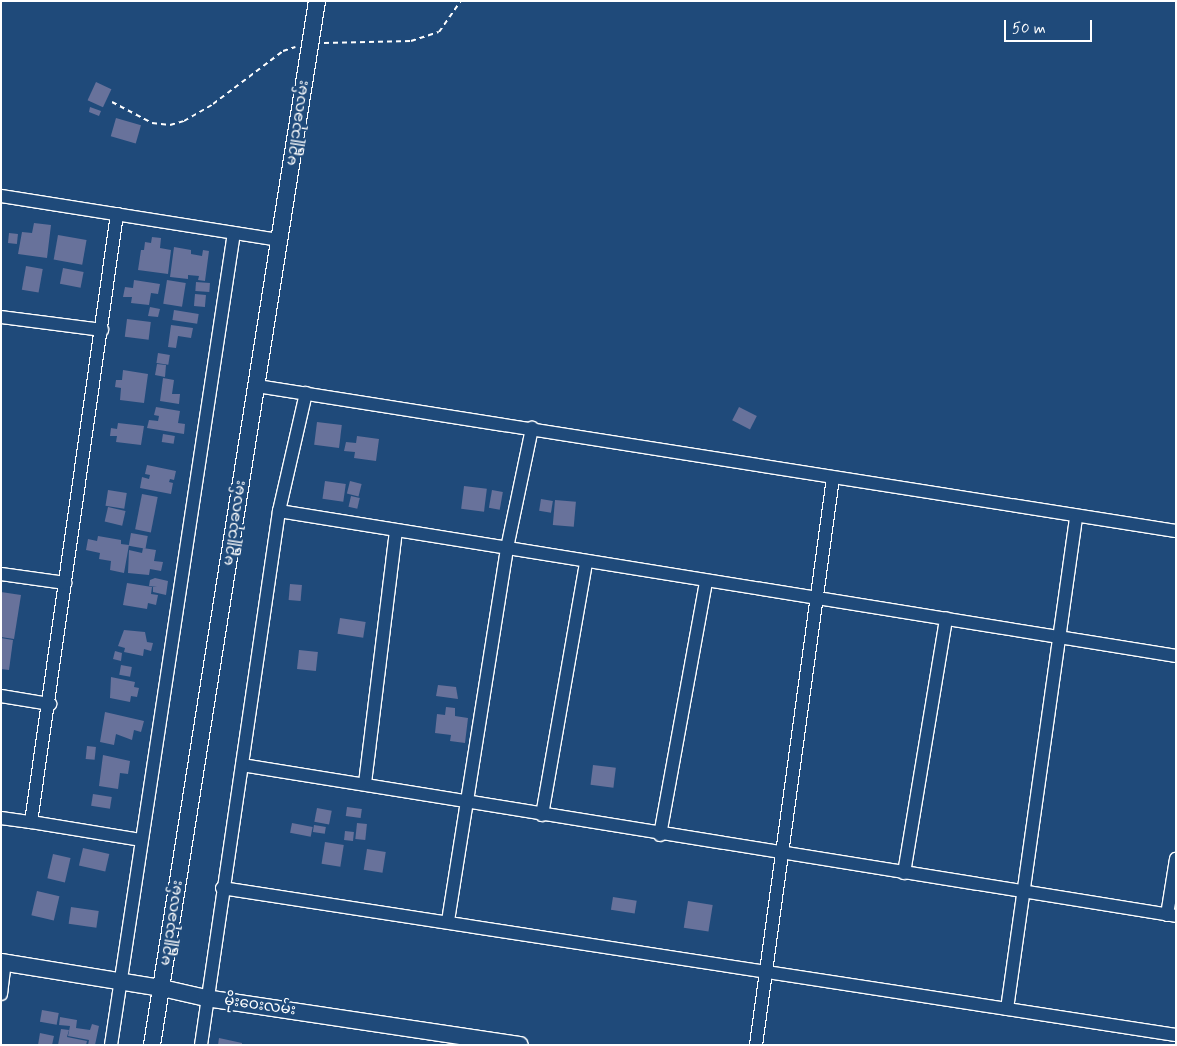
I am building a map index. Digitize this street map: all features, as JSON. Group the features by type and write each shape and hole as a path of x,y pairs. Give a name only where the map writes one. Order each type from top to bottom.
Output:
{"street":[{"name":"မဥ္ဇူသုခလမ်း","path":"152,1045 280,240 316,1"},
{"path":"1,196 280,240"},
{"path":"31,822 50,704 65,583 117,214"},
{"path":"111,1045 234,233"},
{"path":"1,317 102,330"},
{"path":"257,386 1176,531"},
{"path":"201,1045 222,888 279,511 306,393"},
{"path":"448,921 507,548 532,428"},
{"path":"756,1045 780,852 819,597 833,478"},
{"path":"279,511 1176,656"},
{"path":"1007,1009 1076,516"},
{"path":"365,784 396,531"},
{"path":"542,815 586,562"},
{"path":"1,574 65,583"},
{"path":"660,835 706,581"},
{"path":"904,873 946,618"},
{"path":"1,696 50,704"},
{"path":"242,765 365,784 660,835 780,852 1171,915 1176,859"},
{"path":"1,818 141,840"},
{"path":"222,888 448,921 1176,1035"},
{"path":"1,994 3,962"},
{"name":"မိုးဝေးလမ်း","path":"3,962 162,988 206,998 519,1045"}],"path":[{"path":"112,102 152,123 177,123 213,104 283,51 310,42 411,41 439,32 461,1"}],"building":[{"path":"96,82 111,89 103,107 88,100"},
{"path":"90,107 101,111 99,116 89,112"},
{"path":"116,118 141,125 136,143 111,136"},
{"path":"34,223 51,225 47,258 18,254 22,232 32,233"},
{"path":"9,233 18,234 17,244 8,243"},
{"path":"58,235 87,240 82,265 54,260"},
{"path":"152,237 161,238 160,248 171,250 168,274 138,270 141,250 144,250 145,242 151,243"},
{"path":"174,247 191,250 191,254 202,256 203,250 209,251 205,281 198,280 199,276 188,275 188,279 170,277"},
{"path":"26,266 43,269 39,293 22,290"},
{"path":"63,268 84,272 81,288 60,284"},
{"path":"134,280 160,284 158,294 151,293 149,305 131,303 132,297 123,297 125,287 133,288"},
{"path":"167,280 186,283 182,307 163,304"},
{"path":"196,282 210,283 209,292 195,291"},
{"path":"195,294 206,295 205,307 194,306"},
{"path":"150,307 160,309 158,317 148,316"},
{"path":"174,310 199,314 197,324 172,320"},
{"path":"127,319 151,322 149,340 125,337"},
{"path":"171,325 193,328 191,338 178,336 176,348 168,347"},
{"path":"158,353 170,355 168,365 156,363"},
{"path":"157,364 166,365 165,377 155,375"},
{"path":"123,370 148,374 144,403 120,400 121,388 115,387 116,380 122,380"},
{"path":"163,378 174,380 172,394 180,394 179,404 160,401"},
{"path":"156,407 180,411 178,423 185,424 184,434 147,428 149,420 158,421 159,416 154,415"},
{"path":"739,407 757,416 750,429 732,420"},
{"path":"317,422 342,425 339,448 314,445"},
{"path":"118,423 144,426 141,445 116,442 117,436 110,436 111,428 117,429"},
{"path":"163,434 175,436 174,444 162,442"},
{"path":"357,436 379,439 376,461 354,458 355,452 344,451 346,442 356,443"},
{"path":"147,465 176,471 174,480 170,479 169,482 173,483 171,494 140,488 142,477 149,479 150,475 145,474"},
{"path":"325,481 346,484 343,502 322,499"},
{"path":"350,481 362,484 358,497 347,494"},
{"path":"464,486 487,489 484,512 461,509"},
{"path":"108,490 127,493 124,509 105,506"},
{"path":"492,490 503,492 500,510 489,508"},
{"path":"142,494 158,497 151,532 135,529"},
{"path":"351,496 360,498 357,509 349,507"},
{"path":"541,499 553,501 551,513 539,511"},
{"path":"555,500 576,502 574,527 553,525"},
{"path":"108,507 126,511 122,526 105,522"},
{"path":"131,533 148,536 145,549 129,546"},
{"path":"98,536 121,540 121,544 129,545 124,573 110,570 111,561 99,559 100,553 86,550 88,539 97,541"},
{"path":"143,548 156,550 154,561 163,562 161,571 150,569 149,575 128,573 129,550 142,553"},
{"path":"155,578 168,581 166,595 153,592 153,587 157,587 149,586 150,580"},
{"path":"127,583 152,587 151,594 158,595 156,605 148,603 147,609 123,605"},
{"path":"290,584 302,585 301,601 289,600"},
{"path":"1,592 21,595 14,639 1,637"},
{"path":"340,618 366,622 363,638 337,634"},
{"path":"124,630 145,632 147,642 153,643 151,651 144,649 143,656 124,652 125,648 118,646"},
{"path":"1,638 13,640 9,670 1,669"},
{"path":"299,650 318,652 316,671 297,669"},
{"path":"115,651 122,653 121,661 113,659"},
{"path":"121,665 132,667 130,677 119,675"},
{"path":"111,677 135,682 134,687 139,688 137,697 131,696 130,702 110,698"},
{"path":"438,685 456,687 458,699 436,696"},
{"path":"446,707 455,708 455,716 468,718 465,743 450,741 451,735 435,733 437,714 445,715"},
{"path":"105,712 144,721 141,732 134,730 132,740 116,734 114,745 100,742"},
{"path":"87,746 96,747 95,760 86,759"},
{"path":"103,755 130,761 128,774 120,773 118,789 99,786"},
{"path":"593,765 616,768 613,788 591,785"},
{"path":"93,794 112,797 110,809 91,806"},
{"path":"347,807 362,809 361,818 346,816"},
{"path":"317,808 332,811 329,825 314,822"},
{"path":"292,823 313,827 311,837 290,833"},
{"path":"357,823 367,824 365,840 355,839"},
{"path":"314,825 326,827 325,834 313,832"},
{"path":"345,831 354,832 353,841 344,840"},
{"path":"325,842 344,845 340,867 322,864"},
{"path":"83,848 109,854 105,872 79,866"},
{"path":"367,849 386,852 382,873 364,870"},
{"path":"53,854 71,858 65,882 47,878"},
{"path":"37,891 59,896 54,921 31,915"},
{"path":"613,897 637,901 635,914 611,910"},
{"path":"688,901 713,905 708,932 684,928"},
{"path":"71,907 99,911 96,928 69,924"},
{"path":"42,1010 59,1013 57,1025 40,1022"},
{"path":"60,1017 77,1020 76,1028 90,1030 92,1024 99,1026 95,1045 88,1045 89,1040 68,1036 70,1026 59,1025"},
{"path":"61,1029 69,1030 67,1037 87,1041 86,1045 58,1045"},
{"path":"40,1033 54,1036 52,1045 38,1045"},
{"path":"219,1038 242,1043 242,1045 218,1045"}]}
